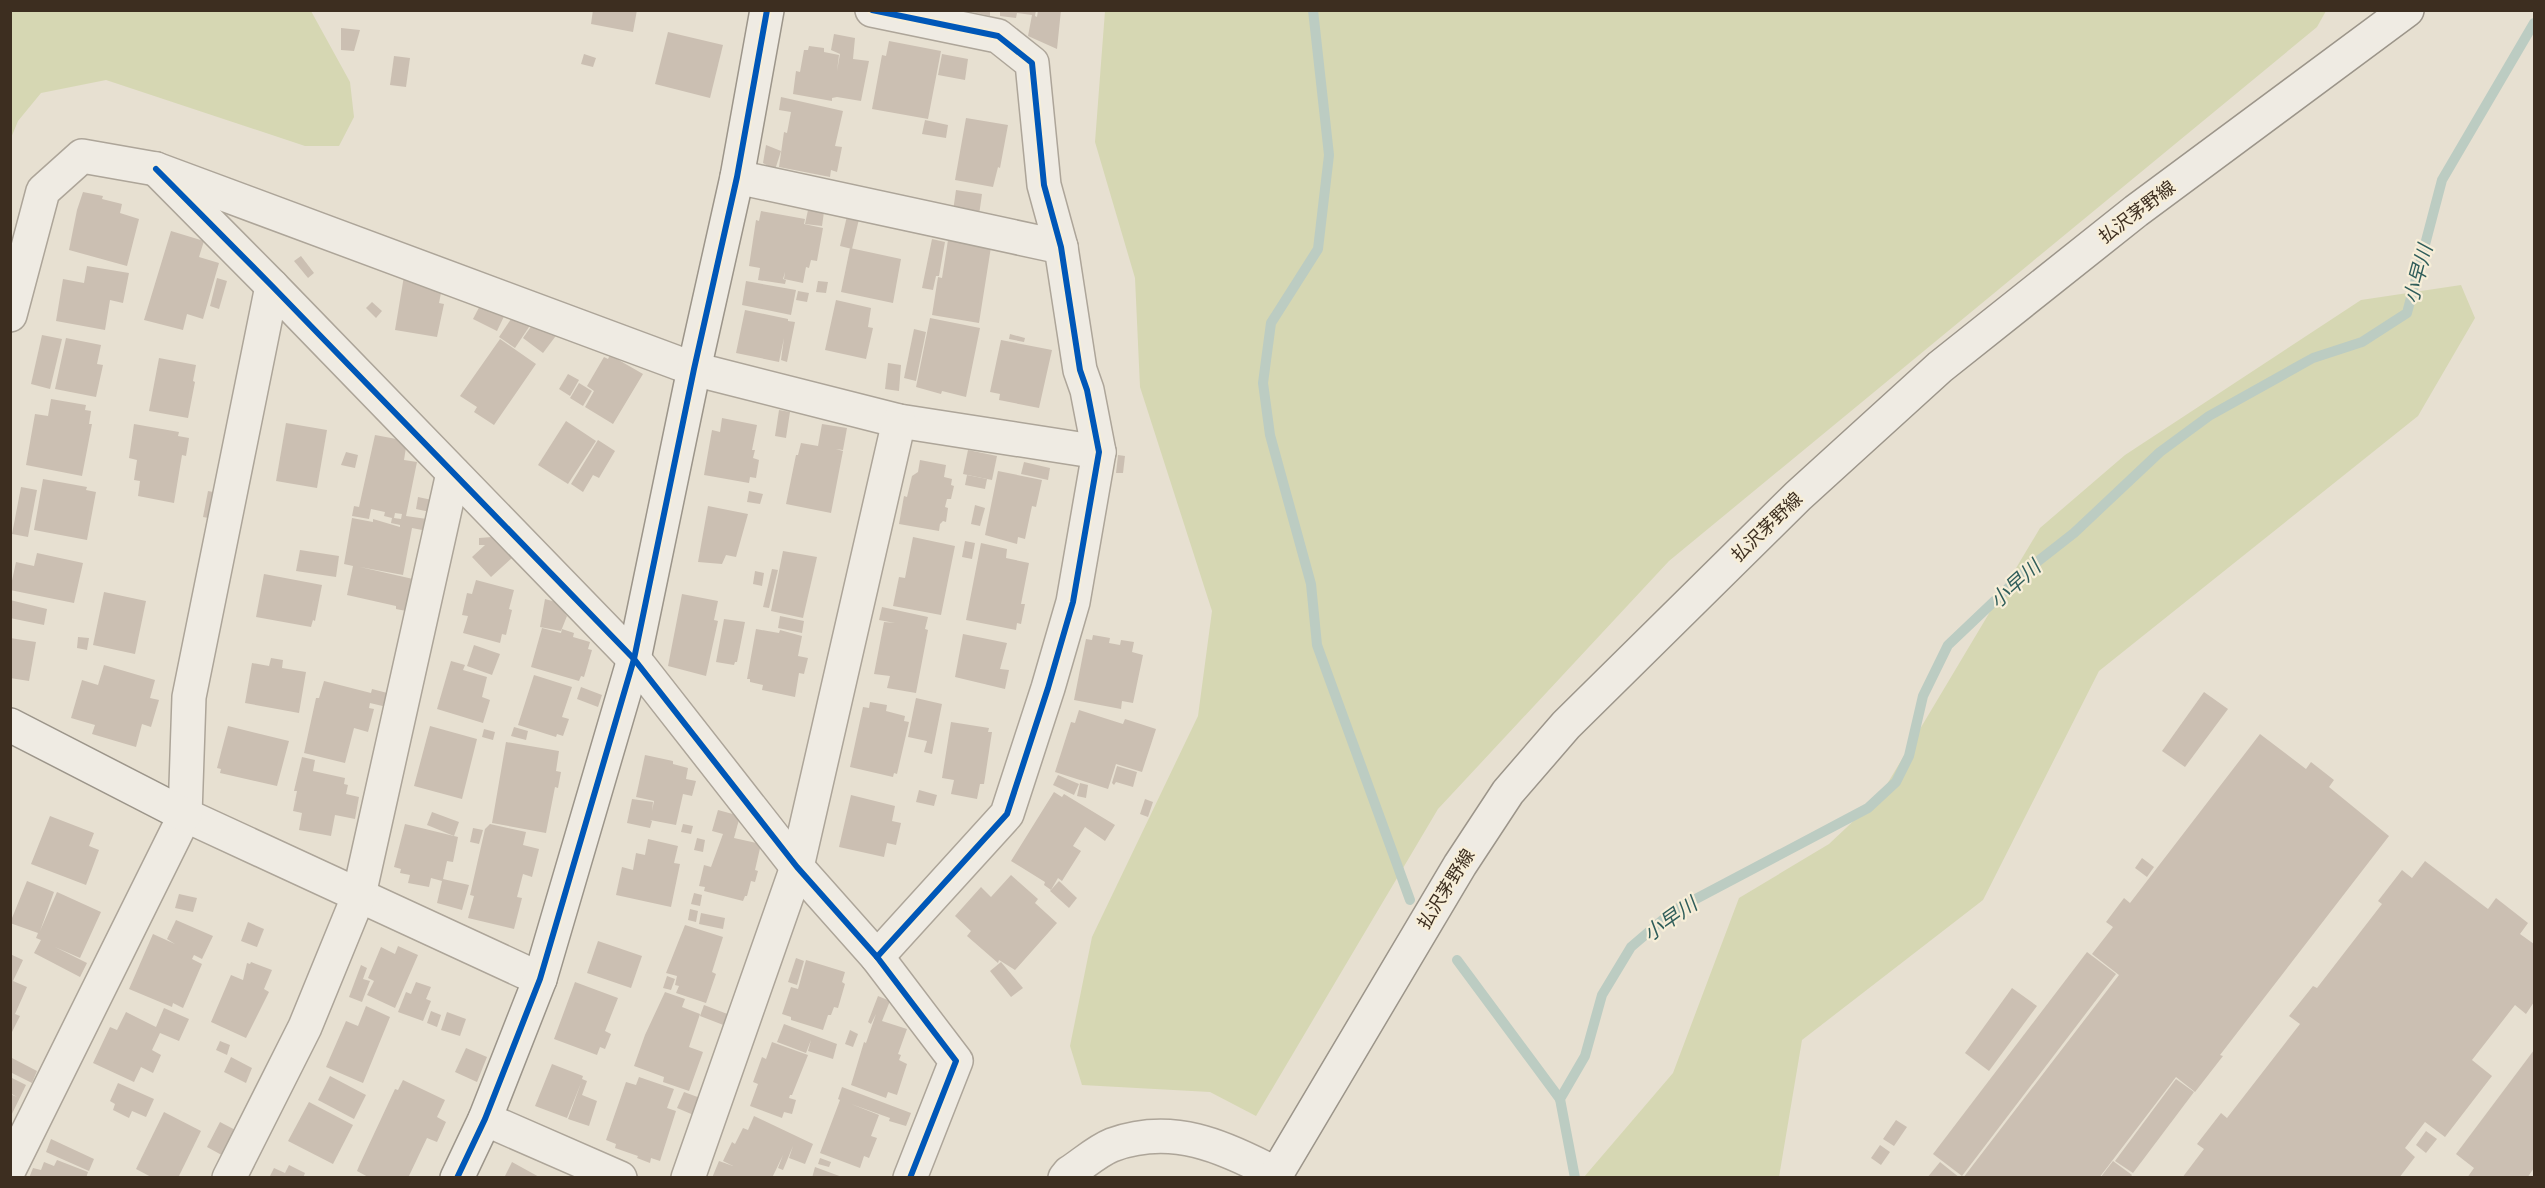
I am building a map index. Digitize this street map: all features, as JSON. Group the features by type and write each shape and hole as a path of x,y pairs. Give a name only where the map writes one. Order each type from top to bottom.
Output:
{"street":[{"path":"457,1178 485,1119 540,979 634,659 694,369 737,177 767,10"},
{"path":"872,10 998,36 1032,63 1044,185 1061,247 1080,370 1087,390 1099,452 1073,602 1007,814 877,957"},
{"name":"払沢茅野線","path":"1275,1176 1460,865 1508,792 1566,725 1798,496 1940,366 2136,212 2407,10"},
{"path":"10,315 43,191 82,156 156,170 694,369 898,420 1099,452"},
{"path":"156,170 272,285 634,659 797,867 877,957 956,1061 910,1178"},
{"path":"737,177 1061,247"},
{"path":"10,1168 185,814 189,697 272,285"},
{"path":"688,1178 797,867 898,420"},
{"path":"229,1178 304,1027 359,895 453,473"},
{"path":"10,725 185,814 540,979"},
{"path":"485,1119 620,1178"},
{"path":"1065,1178 1069,1173 1112,1146 1158,1135 1209,1143 1236,1153 1275,1176"}],"green space":[{"path":"11,10 311,11 350,82 354,117 339,146 305,146 106,80 41,93 18,121 11,138"},
{"path":"1105,10 2326,11 2317,27 1669,561 1438,809 1256,1116 1210,1092 1082,1085 1070,1046 1092,937 1198,716 1212,611 1140,387 1135,278 1095,142"},
{"path":"2461,285 2475,318 2418,416 2099,671 1983,900 1802,1040 1779,1177 1584,1177 1673,1073 1739,898 1829,844 1880,796 2040,528 2125,455 2361,300"}],"building":[{"path":"593,10 637,10 633,32 591,24"},
{"path":"964,10 990,10 990,16"},
{"path":"1000,10 1036,10 1035,16 1037,17 1038,10 1061,10 1057,49 1028,36 1032,15 1017,13 1016,18 1000,16"},
{"path":"341,28 360,30 354,51 341,50"},
{"path":"668,32 723,45 710,98 655,84"},
{"path":"834,34 855,38 853,59 869,61 861,101 837,97 832,98 832,101 793,94 796,71 800,72 804,50 808,50 809,46 824,48 824,52 839,55 837,71 840,54 831,50"},
{"path":"889,41 941,51 928,119 872,109 882,55 886,56"},
{"path":"584,54 596,58 593,67 581,64"},
{"path":"942,54 968,59 965,80 938,75"},
{"path":"394,56 410,58 406,87 390,85"},
{"path":"781,97 843,111 835,146 842,147 837,172 831,170 830,177 779,167 784,132 787,133 791,112 779,110"},
{"path":"966,118 1008,125 1000,168 998,167 993,187 955,180"},
{"path":"925,120 948,125 946,138 922,134"},
{"path":"766,145 781,151 775,170 763,163"},
{"path":"956,190 982,194 979,215 953,211"},
{"path":"83,192 103,196 102,199 122,204 120,213 139,219 127,266 69,250"},
{"path":"808,210 824,212 822,226 805,224"},
{"path":"761,211 805,219 804,224 823,228 817,261 811,260 809,268 806,267 803,283 784,279 785,272 783,279 786,280 785,284 758,280 760,268 749,266 756,220 759,221"},
{"path":"847,216 859,219 852,249 840,246"},
{"path":"171,231 204,241 199,257 219,263 203,319 187,314 183,330 144,320"},
{"path":"932,239 945,242 939,276 936,276 933,290 922,288"},
{"path":"948,240 991,247 979,323 932,315 938,277 942,278"},
{"path":"850,248 901,259 893,303 841,292"},
{"path":"301,256 314,273 308,278 294,261"},
{"path":"87,266 129,273 123,303 110,300 105,330 56,321 63,279 84,283"},
{"path":"404,276 443,283 439,303 444,304 437,337 395,330"},
{"path":"217,278 227,281 219,309 210,306"},
{"path":"746,281 796,290 791,315 742,305"},
{"path":"818,281 828,282 826,293 816,292"},
{"path":"798,291 809,293 807,302 796,300"},
{"path":"485,296 508,308 497,331 473,319"},
{"path":"836,300 871,308 868,327 873,328 866,359 825,350"},
{"path":"372,302 382,311 376,318 366,308"},
{"path":"517,310 533,321 515,348 499,337"},
{"path":"745,310 795,322 787,362 781,360 784,338 779,362 736,353"},
{"path":"537,318 558,333 543,353 523,338"},
{"path":"930,318 980,328 966,397 942,391 941,394 916,387"},
{"path":"914,329 926,332 916,381 904,378"},
{"path":"1010,334 1025,338 1024,342 1009,339"},
{"path":"42,335 62,339 50,389 31,384"},
{"path":"66,338 101,345 97,364 103,365 96,397 55,389"},
{"path":"500,339 536,364 494,425 474,412 477,407 460,396"},
{"path":"1001,340 1052,350 1039,408 999,400 1000,394 990,392"},
{"path":"610,355 643,374 613,424 585,407 594,391 587,386 604,357 608,359"},
{"path":"159,358 196,365 188,418 149,411"},
{"path":"888,363 901,365 899,391 885,389"},
{"path":"568,374 579,380 570,396 559,389"},
{"path":"579,383 592,391 583,406 570,398"},
{"path":"51,399 86,405 85,410 91,411 89,424 92,424 82,476 26,465 35,414 48,416"},
{"path":"779,410 790,412 786,438 775,436"},
{"path":"722,418 757,425 752,450 755,450 753,458 759,460 756,478 750,477 749,483 704,475 712,430 720,432"},
{"path":"566,421 596,441 568,484 538,465"},
{"path":"286,423 327,430 317,488 276,481"},
{"path":"134,424 179,432 178,436 189,438 186,456 182,455 174,503 138,496 140,481 134,480 137,460 129,458"},
{"path":"822,424 847,428 843,450 836,449 843,451 831,513 786,504 796,455 798,455 801,443 818,446"},
{"path":"375,435 407,441 404,460 417,462 406,516 434,520 432,532 412,528 403,575 360,567 413,579 406,611 396,609 396,606 347,595 353,566 344,564 352,518 373,522 373,519 400,527 400,525 391,523 392,518 384,516 385,512 371,509 369,519 352,516 354,506 359,507","holes":["395,513 402,514 401,519 394,518"]},
{"path":"598,440 615,451 599,478 593,475 583,492 571,484"},
{"path":"968,450 997,456 992,480 963,474"},
{"path":"346,452 358,455 355,468 341,465"},
{"path":"1118,455 1125,456 1123,473 1116,473"},
{"path":"920,460 946,465 944,477 952,479 951,485 954,486 951,499 947,499 945,507 948,508 946,522 943,521 940,524 939,531 899,524 904,496 907,497 912,476 918,472"},
{"path":"1024,462 1050,468 1048,480 1021,474"},
{"path":"998,471 1042,480 1036,507 1032,506 1025,539 1018,537 1017,544 985,535"},
{"path":"967,475 987,479 985,489 965,485"},
{"path":"43,479 87,487 86,490 96,492 87,540 34,530"},
{"path":"21,487 37,490 28,537 12,534"},
{"path":"208,491 229,495 224,521 203,517"},
{"path":"749,491 763,494 760,504 747,502"},
{"path":"418,497 432,500 430,512 416,509"},
{"path":"975,505 985,508 980,526 971,524"},
{"path":"708,506 748,514 736,557 726,555 722,564 698,562"},
{"path":"492,537 512,558 491,577 472,557 485,545 479,545 479,538"},
{"path":"913,537 955,546 941,615 893,606 899,577 905,578"},
{"path":"965,541 975,543 972,559 962,557"},
{"path":"981,543 1007,549 1006,558 1029,563 1021,604 1025,604 1021,624 1017,623 1016,630 966,620"},
{"path":"300,550 339,556 336,577 296,571"},
{"path":"783,551 817,557 803,618 771,611"},
{"path":"37,553 83,563 74,603 10,590 16,562 34,566"},
{"path":"772,569 778,570 769,608 763,607"},
{"path":"755,571 764,573 762,586 753,584"},
{"path":"264,574 322,585 315,621 313,620 311,627 256,617"},
{"path":"476,580 514,590 506,635 502,634 500,643 463,633 468,616 462,615 467,593 472,594"},
{"path":"104,592 146,601 135,654 93,645"},
{"path":"682,594 718,601 714,620 718,621 706,676 668,666"},
{"path":"545,599 556,602 567,616 561,631 540,627"},
{"path":"10,600 47,609 44,625 10,618"},
{"path":"882,607 928,617 925,629 928,630 916,693 887,688 890,676 874,674 884,622 895,623 879,620"},
{"path":"780,616 804,621 802,633 778,628"},
{"path":"724,619 745,622 737,662 734,665 716,662"},
{"path":"542,628 561,633 562,629 574,633 573,637 590,642 588,649 592,650 584,677 581,676 579,681 531,667"},
{"path":"756,629 779,633 780,630 802,636 798,656 808,658 804,674 799,673 795,697 762,690 763,685 747,679"},
{"path":"963,634 1007,643 1000,669 1009,670 1005,689 955,677"},
{"path":"1093,635 1110,638 1109,643 1120,645 1121,640 1134,642 1132,652 1143,655 1133,703 1122,701 1121,709 1074,700 1086,639 1092,640"},
{"path":"78,637 89,638 87,650 77,648"},
{"path":"10,638 36,642 29,681 10,678"},
{"path":"474,645 500,654 492,675 467,666"},
{"path":"271,658 283,660 282,668 306,672 299,713 245,703 252,663 269,666"},
{"path":"451,661 465,665 463,670 487,677 482,697 490,700 483,723 437,709"},
{"path":"104,665 155,680 150,698 159,700 151,727 142,724 136,747 92,734 95,725 71,718 82,680 98,685"},
{"path":"534,675 572,687 562,717 569,719 563,736 557,734 556,737 518,725"},
{"path":"324,681 371,693 372,689 395,695 391,708 370,703 369,708 374,709 368,732 354,728 345,763 304,753 316,698 319,698"},
{"path":"581,687 602,695 598,707 577,699"},
{"path":"2204,692 2228,709 2185,767 2162,751"},
{"path":"916,698 942,704 932,754 924,752 927,741 908,737"},
{"path":"870,702 887,705 886,711 905,716 904,721 909,722 897,774 894,773 893,777 850,767 863,707 869,708"},
{"path":"1079,710 1123,724 1125,719 1156,729 1142,772 1116,764 1108,789 1055,772 1071,722 1075,723"},
{"path":"951,722 989,728 988,732 992,732 984,784 980,784 977,799 951,794 954,780 942,778"},
{"path":"228,726 289,741 277,786 220,773 221,769 217,768"},
{"path":"430,726 477,739 462,799 414,786"},
{"path":"514,727 528,731 526,740 511,736"},
{"path":"484,729 495,732 493,740 482,737"},
{"path":"2260,734 2306,769 2311,762 2334,780 2329,787 2389,836 2220,1055 2223,1056 2195,1092 2176,1077 2099,1178 1963,1178 2119,975 2092,954 2113,927 2106,922 2124,898 2130,903"},
{"path":"506,742 559,751 556,771 561,772 558,788 555,787 546,833 492,823"},
{"path":"645,755 673,761 673,764 688,768 686,779 696,781 692,796 683,794 676,825 650,820 652,821 650,828 627,823 632,799 653,802 652,811 654,801 636,797"},
{"path":"302,757 315,760 313,771 345,778 344,784 348,785 346,794 359,797 355,819 335,815 331,836 299,830 302,813 293,811 297,791 294,791"},
{"path":"1117,766 1137,772 1133,787 1112,783"},
{"path":"1058,775 1079,784 1074,795 1053,785"},
{"path":"1080,783 1088,785 1086,798 1077,796"},
{"path":"919,790 937,795 934,806 916,802"},
{"path":"1054,792 1062,797 1064,794 1115,825 1105,841 1085,827 1073,846 1081,851 1062,881 1058,878 1051,890 1044,885 1045,882 1011,861"},
{"path":"851,795 895,806 892,821 901,823 896,845 887,843 884,857 839,847"},
{"path":"1145,799 1153,802 1148,817 1140,814"},
{"path":"718,810 740,816 734,838 761,844 755,870 758,871 755,882 751,881 747,896 743,901 704,891 705,887 699,886 704,865 711,867 723,834 712,831"},
{"path":"432,812 459,822 454,836 427,825"},
{"path":"50,816 94,833 89,846 99,850 86,885 31,864"},
{"path":"405,824 458,837 453,862 447,861 443,879 469,885 462,910 437,903 442,881 431,878 429,887 408,883 410,875 400,873 401,869 394,867"},
{"path":"490,824 526,832 523,845 539,849 532,877 523,874 517,897 522,898 514,929 468,918 474,896 470,895 485,829"},
{"path":"683,824 693,826 691,834 681,832"},
{"path":"473,828 483,830 479,844 470,842"},
{"path":"697,838 705,840 703,852 694,850"},
{"path":"648,839 678,846 674,863 680,864 671,907 616,895 622,867 633,870 636,853 645,855"},
{"path":"2142,858 2154,867 2147,877 2135,868"},
{"path":"2425,861 2488,909 2496,898 2528,923 2520,934 2534,944 2534,1002 2526,1014 2515,1005 2472,1060 2492,1076 2445,1137 2425,1122 2405,1148 2415,1157 2399,1178 2182,1178 2204,1149 2197,1144 2221,1113 2227,1118 2300,1024 2289,1016 2313,986 2317,988 2382,904 2378,901 2402,870 2412,878"},
{"path":"1011,875 1038,899 1035,903 1057,923 1015,970 999,960 998,963 967,936 971,931 955,916 981,887 991,897"},
{"path":"27,881 54,892 40,931 57,892 101,912 80,958 55,947 87,963 80,977 34,953 41,940 36,938 38,933 10,923"},
{"path":"1059,881 1077,898 1069,908 1050,891"},
{"path":"694,893 702,895 700,906 691,904"},
{"path":"179,894 197,898 193,912 175,908"},
{"path":"690,909 698,911 696,922 688,920"},
{"path":"701,913 725,918 723,929 699,924"},
{"path":"176,920 213,936 202,959 194,955 192,959 202,964 183,1008 173,1003 172,1007 129,989 153,934 175,944 167,939"},
{"path":"248,922 264,929 257,947 241,941"},
{"path":"685,925 723,937 712,972 716,974 706,1003 676,993 679,986 675,985 677,976 666,973"},
{"path":"598,941 642,956 631,988 587,973"},
{"path":"398,946 418,955 395,1008 367,995 374,981 368,978 381,947 395,954"},
{"path":"2087,952 2116,974 1962,1176 1933,1154"},
{"path":"10,954 23,960 13,981 27,987 15,1014 20,1016 10,1036"},
{"path":"796,958 804,961 797,985 788,982"},
{"path":"806,960 845,972 842,982 845,984 838,1008 834,1007 831,1015 828,1015 823,1030 791,1020 791,1017 782,1014 791,987 798,989"},
{"path":"251,962 272,970 264,989 269,992 246,1038 211,1022 231,975 243,980 247,963"},
{"path":"1001,962 1023,988 1011,997 990,971"},
{"path":"361,965 367,968 363,979 370,981 362,1002 349,997"},
{"path":"667,976 675,979 671,990 663,988"},
{"path":"416,982 431,987 426,999 431,1001 423,1021 398,1012 406,992 411,994"},
{"path":"575,982 618,998 605,1031 611,1034 605,1049 600,1047 597,1055 554,1039"},
{"path":"2012,988 2037,1006 1989,1071 1965,1053"},
{"path":"665,992 685,999 682,1007 700,1014 689,1047 703,1052 689,1091 663,1082 664,1077 634,1066 645,1035"},
{"path":"878,996 890,1001 882,1021 907,1029 898,1054 901,1055 899,1060 907,1064 897,1095 888,1092 886,1098 851,1085 864,1042 866,1043 876,1014 871,1024 868,1022"},
{"path":"704,1005 730,1015 726,1026 700,1016"},
{"path":"366,1006 390,1017 363,1083 326,1067 346,1021 358,1026"},
{"path":"164,1008 189,1019 179,1041 160,1033 152,1050 161,1055 153,1073 141,1067 134,1082 93,1063 110,1027 117,1030 126,1012 156,1027"},
{"path":"431,1011 441,1015 437,1027 427,1023"},
{"path":"447,1012 466,1019 460,1036 441,1030"},
{"path":"784,1024 837,1044 833,1059 808,1051 811,1040 806,1053 777,1042"},
{"path":"850,1030 858,1034 853,1047 845,1044"},
{"path":"220,1041 230,1045 227,1055 216,1050"},
{"path":"772,1042 808,1055 789,1098 796,1100 792,1114 784,1112 782,1118 750,1106 758,1084 753,1082 762,1057 766,1059"},
{"path":"466,1048 487,1057 477,1082 455,1072"},
{"path":"2534,1050 2534,1168 2527,1178 2467,1178 2474,1168 2456,1154"},
{"path":"10,1057 37,1071 32,1083 10,1072"},
{"path":"231,1057 252,1068 246,1083 224,1072"},
{"path":"552,1064 583,1076 582,1079 587,1081 582,1095 597,1101 589,1126 568,1119 581,1083 567,1118 535,1106"},
{"path":"330,1076 366,1095 354,1119 318,1100"},
{"path":"10,1077 26,1085 10,1118 10,1094 17,1097 10,1093"},
{"path":"639,1077 674,1089 667,1108 676,1111 660,1161 651,1158 650,1163 615,1148 616,1144 606,1140 626,1082 636,1085"},
{"path":"2176,1079 2194,1092 2133,1173 2115,1161"},
{"path":"403,1080 445,1100 437,1117 446,1122 437,1142 427,1138 408,1178 370,1178 357,1171 395,1089 398,1090"},
{"path":"118,1083 154,1099 146,1117 132,1111 129,1118 113,1110 115,1104 110,1101"},
{"path":"842,1087 911,1113 906,1126 889,1121 890,1118 851,1104 879,1115 871,1136 877,1138 869,1158 864,1156 860,1168 820,1153 840,1100 838,1099"},
{"path":"684,1092 703,1099 696,1116 677,1108"},
{"path":"309,1102 353,1125 333,1164 288,1141"},
{"path":"164,1112 201,1131 178,1178 153,1178 136,1169"},
{"path":"754,1116 813,1144 805,1164 789,1158 793,1146 783,1170 778,1168 783,1155 772,1178 712,1178 719,1161 733,1166 723,1161 732,1142 735,1144 743,1128 748,1130"},
{"path":"1896,1120 1907,1127 1894,1146 1883,1139"},
{"path":"220,1122 243,1134 229,1159 207,1147"},
{"path":"2426,1131 2437,1139 2426,1153 2416,1145"},
{"path":"51,1139 94,1159 89,1171 46,1152"},
{"path":"1880,1145 1890,1152 1881,1165 1871,1158"},
{"path":"820,1158 831,1162 829,1167 818,1164"},
{"path":"57,1160 88,1172 86,1178 29,1178 33,1168 41,1170 44,1162 54,1166"},
{"path":"2113,1161 2132,1175 2130,1178 2100,1178"},
{"path":"512,1162 541,1178 504,1178"},
{"path":"1940,1162 1960,1178 1927,1178"},
{"path":"289,1165 305,1173 303,1178 269,1178 274,1168 285,1173"},
{"path":"815,1167 842,1177 842,1178 812,1178"}],"waterway":[{"path":"1313,10 1329,155 1318,249 1271,323 1263,383 1270,435 1311,584 1317,645 1410,900"},
{"name":"小早川","path":"1575,1178 1560,1099 1585,1056 1602,995 1631,947 1673,911 1868,808 1896,782 1909,756 1923,696 1948,645 2028,569 2074,533 2160,452 2209,416 2313,358 2362,342 2407,313 2442,180 2534,23"},
{"path":"1457,960 1560,1099"}],"cycle path":[{"path":"457,1178 485,1119 540,979 634,659 694,369 737,177 767,10"},
{"path":"872,10 998,36 1032,63 1044,185 1061,247 1080,370 1087,390 1099,452 1073,602 1007,814 877,957"},
{"path":"156,169 634,659 797,867 877,957 956,1061 910,1178"}]}
